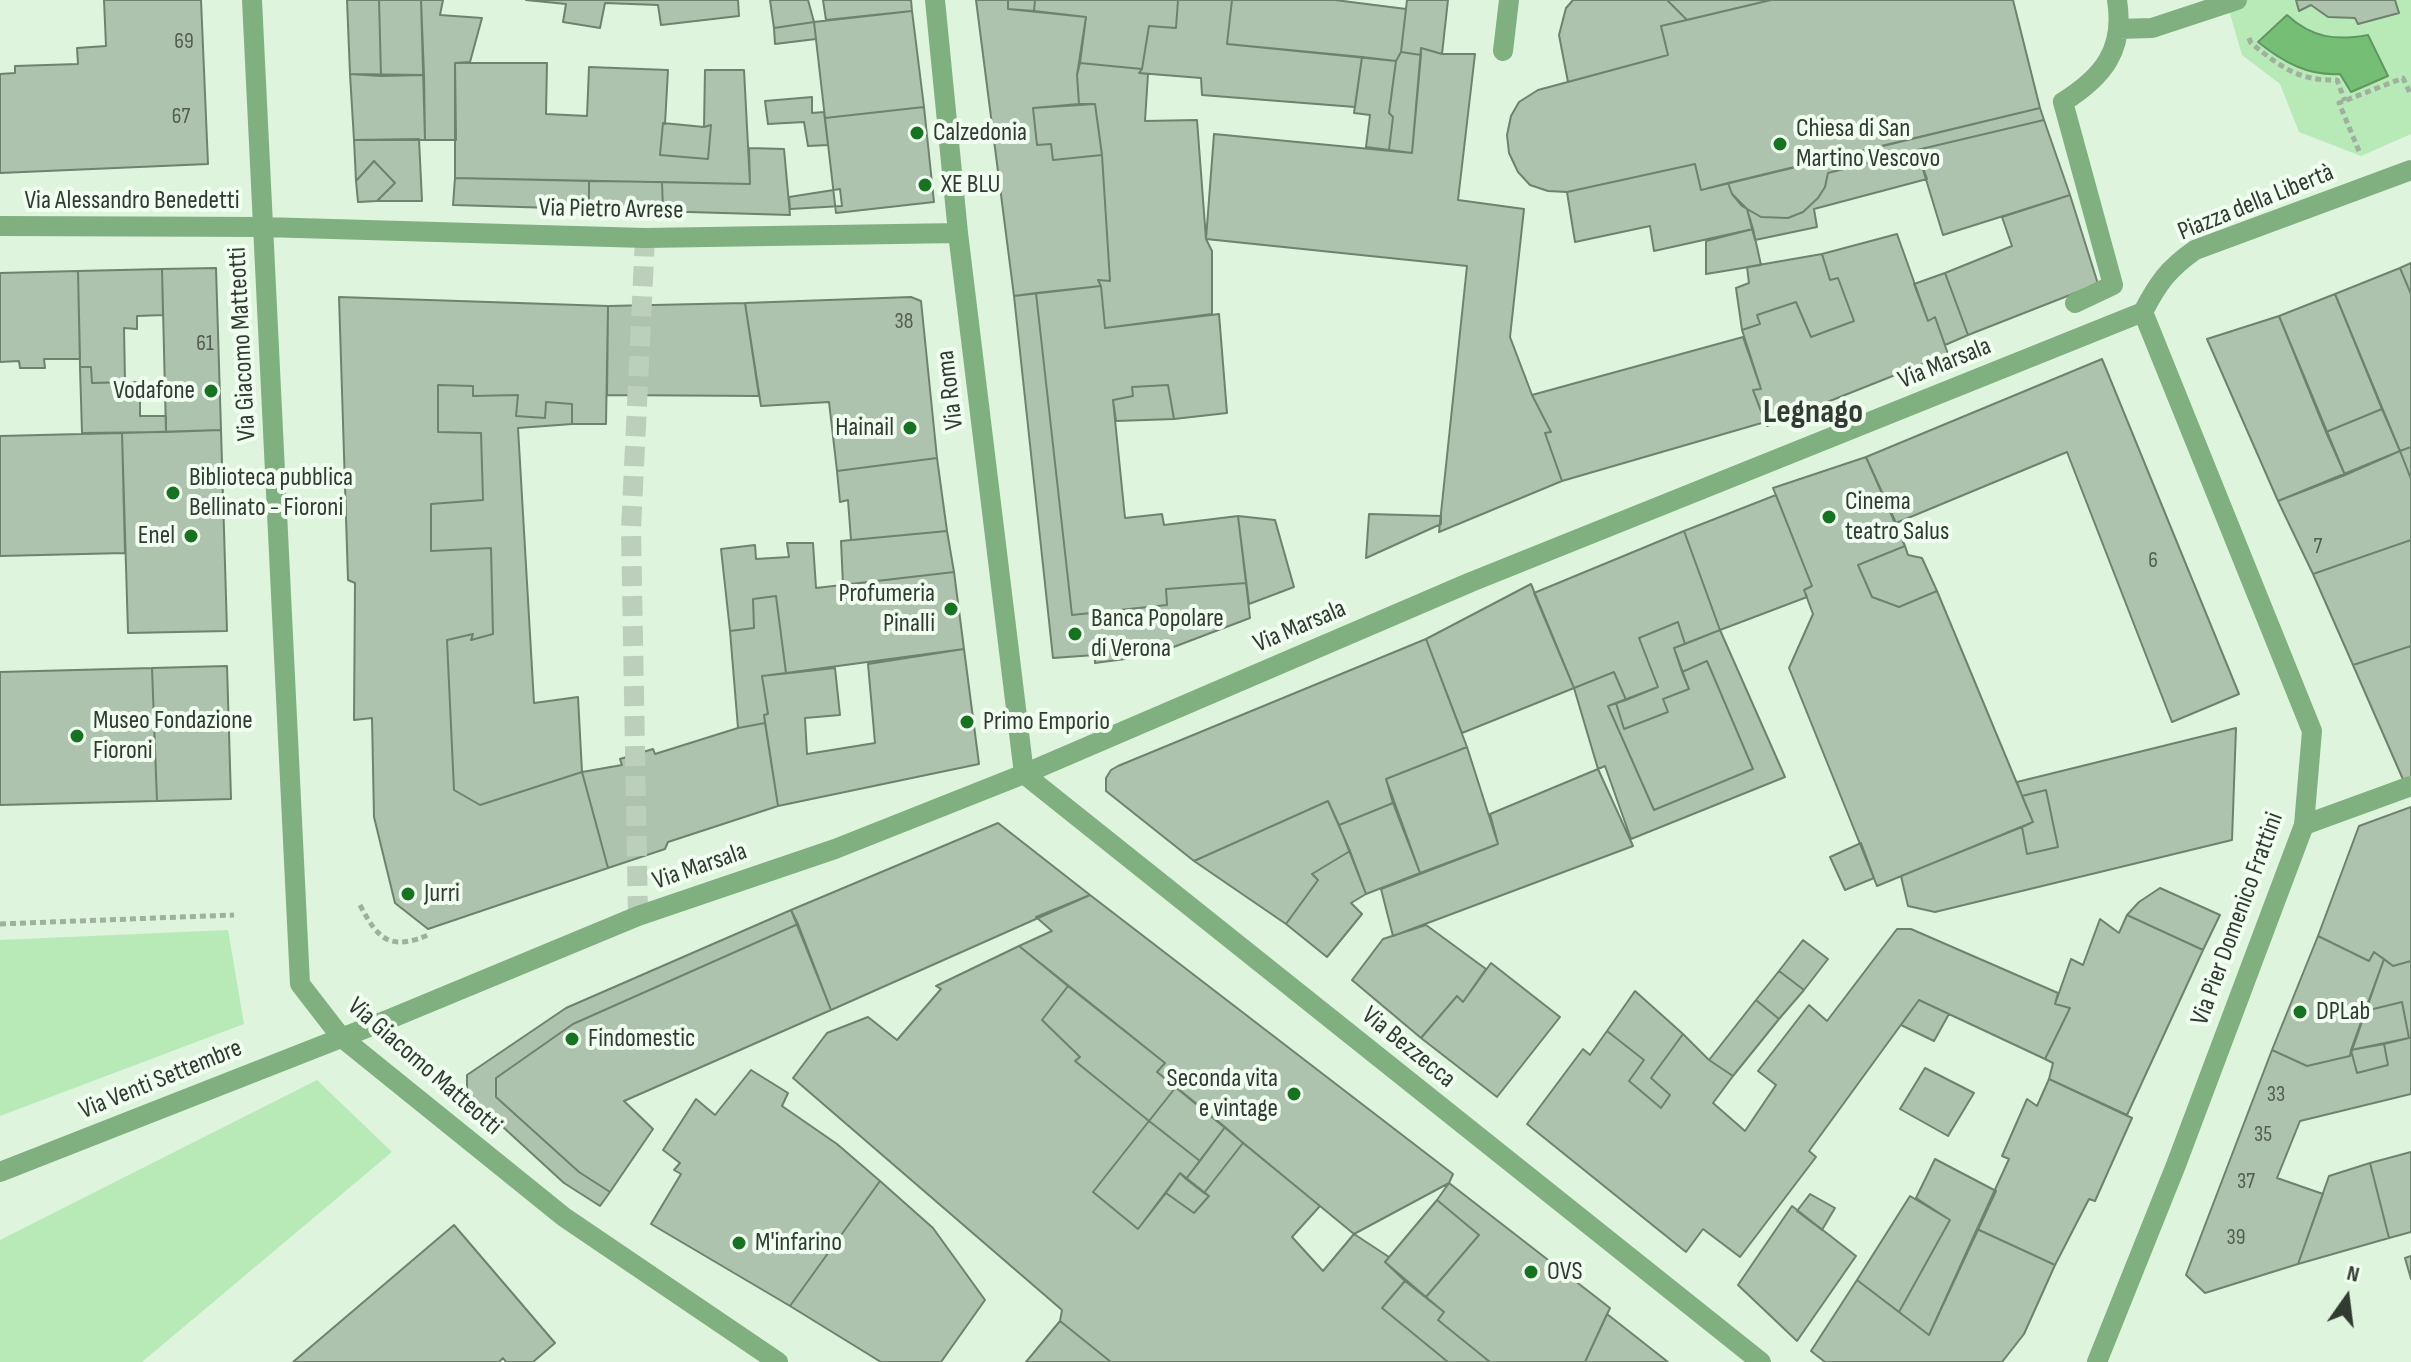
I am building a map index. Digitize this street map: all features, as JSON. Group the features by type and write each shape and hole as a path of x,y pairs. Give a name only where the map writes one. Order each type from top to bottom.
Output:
{"street":[{"name":"Via Giacomo Matteotti","path":"252,0 300,984 341,1037 564,1217 778,1362"},
{"name":"Via Roma","path":"935,0 958,233 1024,774"},
{"path":"1503,51 1509,0"},
{"path":"2075,303 2113,285 2063,102 2090,85 2111,57 2118,29 2117,0"},
{"path":"2118,29 2152,28 2235,0"},
{"name":"Piazza della Libertà","path":"2143,312 2170,267 2195,250 2411,170"},
{"name":"Via Alessandro Benedetti","path":"0,226 263,227"},
{"name":"Via Pietro Avrese","path":"263,227 645,238 958,233"},
{"name":"Via Marsala","path":"341,1037 638,916 835,849 1024,774 1471,582 2143,312"},
{"name":"Via Pier Domenico Frattini","path":"2097,1362 2176,1165 2304,825 2312,731 2143,312"},
{"name":"Via Bezzecca","path":"1024,774 1761,1362"},
{"path":"2304,825 2411,786"},
{"name":"Via Venti Settembre","path":"0,1172 341,1037"}],"path":[{"path":"2235,0 2251,43 2282,68 2313,81 2337,80 2345,101"},
{"path":"2361,156 2339,103 2403,78 2411,95"},
{"path":"360,905 374,932 382,937 409,943 431,934"},
{"path":"0,924 234,915"}],"shaded area":[{"path":"2226,0 2411,0 2411,134 2361,156 2299,132 2280,84 2242,55"},
{"path":"2287,15 2306,29 2325,36 2345,38 2368,35 2388,76 2351,92 2340,74 2317,73 2277,56 2258,42"},
{"path":"228,930 244,1024 0,1116 0,940"},
{"path":"317,1080 392,1152 142,1362 0,1362 0,1240"}],"building":[{"path":"104,0 201,0 208,164 0,173 0,74 15,73 15,66 78,64 77,48 106,46"},
{"path":"347,0 379,0 381,76 350,74"},
{"path":"379,0 421,0 424,75 381,76"},
{"path":"421,0 443,0 440,15 482,18 470,62 455,63 456,140 425,140"},
{"path":"526,0 738,0 739,16 661,25 658,5 605,3 600,28 563,22 566,4"},
{"path":"770,0 808,0 814,22 774,28"},
{"path":"823,0 911,0 912,11 826,20"},
{"path":"976,0 1008,0 1008,9 1086,17 1077,75 1079,104 1033,108 1037,145 1051,144 1053,160 1102,155 1110,281 1098,280 1101,286 1014,296"},
{"path":"1008,0 1035,0 1034,11 1008,9"},
{"path":"1035,0 1178,0 1176,28 1149,26 1142,69 1080,63 1086,17 1034,11"},
{"path":"1178,0 1232,0 1227,44 1362,57 1355,107 1202,95 1201,78 1139,73 1149,26 1176,28"},
{"path":"1232,0 1335,0 1406,9 1401,52 1396,61 1227,44"},
{"path":"1407,0 1448,0 1442,54 1421,48 1421,55 1401,52"},
{"path":"1573,0 1667,0 1687,20 1661,26 1668,55 1568,82 1559,35 1566,8"},
{"path":"1667,0 1771,0 1687,20"},
{"name":"Chiesa di San Martino Vescovo","path":"1771,0 2013,0 2040,108 1701,190 1695,164 1567,192 1548,191 1530,185 1518,172 1509,153 1507,135 1511,116 1519,102 1538,90 1668,55 1661,26"},
{"path":"2296,0 2395,0 2399,13 2358,24 2355,18 2328,17 2311,5 2299,11"},
{"path":"912,11 924,107 825,118 814,22"},
{"path":"814,22 816,39 775,44 774,28"},
{"path":"1421,48 1442,54 1475,54 1458,200 1524,209 1510,337 1532,395 1551,432 1545,433 1562,481 1439,532 1467,266 1206,239 1214,134 1412,153"},
{"path":"1401,52 1421,55 1412,153 1389,150 1393,117 1389,113 1396,61"},
{"path":"1362,57 1396,61 1389,113 1393,117 1389,150 1366,147 1370,115 1354,113"},
{"path":"455,63 547,63 546,114 587,116 589,67 668,70 660,155 708,159 711,125 704,127 705,70 744,70 750,184 455,178"},
{"path":"1080,63 1142,69 1139,73 1148,74 1145,121 1197,120 1206,239 1212,251 1212,314 1105,328 1098,280 1110,281 1102,155 1095,104 1079,104 1077,75"},
{"path":"350,74 424,75 425,140 354,140"},
{"path":"812,97 812,113 824,112 828,145 808,146 804,122 768,124 765,101"},
{"path":"1095,104 1102,155 1053,160 1051,144 1037,145 1033,108"},
{"path":"924,107 934,202 836,213 825,118"},
{"path":"2040,108 2044,120 1852,166 1848,154"},
{"path":"2044,120 2070,195 1943,235 1917,150"},
{"path":"663,123 711,125 708,159 660,155"},
{"path":"419,139 422,201 377,201 395,183 374,161 356,181 354,140"},
{"path":"749,148 784,149 790,215 453,205 455,178 589,181 589,206 663,209 662,182 750,184"},
{"path":"1917,150 1927,179 1814,209 1817,227 1755,240 1747,209 1761,217 1788,218 1803,212 1818,198 1825,187 1828,173"},
{"path":"1848,154 1852,166 1828,173 1825,187 1818,198 1803,212 1788,218 1761,217 1742,206 1728,183"},
{"path":"374,161 395,183 377,201 358,202 356,181"},
{"path":"1695,164 1701,190 1728,183 1732,194 1747,209 1753,229 1654,251 1650,226 1575,242 1567,192"},
{"path":"589,181 662,182 663,209 589,206"},
{"path":"840,189 842,206 790,209 789,197"},
{"path":"2070,195 2098,284 1968,335 1945,273 2012,246 2002,217"},
{"path":"1753,229 1761,265 1706,274 1706,241"},
{"path":"1897,234 1928,321 1935,317 1948,354 1767,426 1753,390 1761,389 1742,330 1760,324 1757,315 1796,302 1811,337 1854,321 1838,278 1830,280 1822,254"},
{"path":"1822,254 1830,280 1838,278 1854,321 1811,337 1796,302 1757,315 1760,324 1742,330 1736,288 1749,283 1747,267"},
{"path":"2411,263 2411,294 2400,268"},
{"path":"216,268 221,430 166,432 162,269"},
{"path":"2400,268 2411,294 2411,447 2400,451 2335,294"},
{"path":"162,269 163,315 137,316 137,329 124,328 125,382 92,383 91,367 80,367 78,271"},
{"path":"78,271 80,359 44,359 45,368 20,368 19,361 0,362 0,273"},
{"path":"1945,273 1968,335 1945,345 1935,317 1928,321 1914,284"},
{"path":"1101,286 1105,328 1219,314 1227,413 1174,419 1168,385 1132,387 1133,396 1113,400 1125,518 1162,514 1164,525 1238,516 1246,583 1166,589 1167,605 1072,615 1036,293"},
{"path":"1036,293 1072,615 1167,605 1166,589 1246,583 1250,618 1171,648 1125,659 1095,663 1095,655 1053,658 1014,296"},
{"path":"2335,294 2382,409 2326,432 2279,316"},
{"path":"339,297 608,306 606,424 572,424 572,404 546,402 545,418 516,416 518,395 473,396 473,386 438,385 438,432 481,433 483,500 431,504 431,551 491,548 493,634 471,640 473,634 447,640 454,790 480,805 582,772 608,868 428,929 395,903 374,817 372,718 354,720 355,583 348,580"},
{"path":"911,297 921,301 937,458 837,471 829,402 761,406 745,303"},
{"path":"745,303 759,396 607,395 608,306"},
{"path":"2279,316 2345,475 2278,501 2207,339"},
{"path":"1743,337 1761,389 1753,390 1765,422 1562,481 1545,433 1551,432 1532,395"},
{"path":"2102,359 2239,694 2172,722 2067,452 1896,523 1866,457"},
{"path":"80,367 91,367 92,383 140,382 140,416 166,416 166,432 82,433"},
{"path":"438,385 473,386 473,396 518,395 516,416 545,418 546,402 572,404 572,424 518,428 534,703 578,697 582,772 480,805 454,790 447,640 473,634 471,640 493,634 491,548 431,551 431,504 483,500 481,433 438,432"},
{"path":"1168,385 1174,419 1116,421 1113,400 1133,396 1132,387"},
{"path":"2382,409 2400,451 2345,475 2326,432"},
{"name":"Biblioteca pubblica Bellinato - Fioroni","path":"221,430 227,631 128,633 122,433"},
{"path":"122,433 125,553 0,556 0,436"},
{"path":"2411,447 2411,479 2400,451"},
{"path":"2400,451 2411,479 2411,540 2313,574 2278,501"},
{"path":"1866,457 1905,546 1858,565 1872,597 1899,607 1937,591 2033,822 1877,886 1789,668 1813,614 1804,590 1812,586 1773,488"},
{"path":"937,458 947,531 851,540 848,500 840,502 837,471"},
{"path":"1776,495 1812,586 1804,590 1807,597 1720,630 1684,531"},
{"path":"1369,514 1441,516 1441,524 1366,558"},
{"path":"1238,516 1275,520 1294,587 1249,604"},
{"path":"947,531 954,572 843,585 841,541"},
{"path":"1684,531 1720,630 1685,644 1678,622 1639,638 1658,687 1626,700 1614,672 1574,688 1534,593"},
{"path":"2411,540 2411,646 2353,665 2313,574"},
{"path":"787,543 813,543 816,588 954,572 964,649 786,673 776,596 753,599 754,628 730,631 721,549 755,545 756,559 789,557"},
{"path":"1905,546 1908,555 1922,558 1937,591 1899,607 1872,597 1858,565"},
{"path":"1531,584 1574,688 1462,733 1426,639"},
{"path":"776,596 786,673 762,676 768,714 764,715 765,723 738,728 730,631 754,628 753,599"},
{"path":"1678,622 1685,644 1674,648 1689,689 1663,699 1668,712 1624,729 1616,703 1658,687 1639,638"},
{"path":"1720,630 1785,777 1631,839 1605,766 1598,769 1574,688 1614,672 1626,700 1608,706 1654,810 1753,769 1707,661 1682,672 1674,648"},
{"path":"1426,639 1467,747 1386,779 1393,803 1339,825 1328,801 1194,861 1106,791 1106,778 1118,766"},
{"path":"2411,646 2411,782 2405,784 2353,665"},
{"path":"964,649 979,764 778,806 764,715 768,714 762,676 835,668 840,715 805,718 807,754 875,743 868,664"},
{"path":"1707,661 1753,769 1654,810 1608,706 1616,703 1624,729 1668,712 1663,699 1689,689 1682,672"},
{"path":"227,666 231,799 157,801 152,668"},
{"name":"Museo Fondazione Fioroni","path":"152,668 157,801 0,805 0,672"},
{"path":"765,723 778,806 668,842 665,849 608,868 582,772 622,765 620,759 653,749 655,754 738,728"},
{"path":"2236,728 2232,840 1935,912 1908,906 1901,876 2022,827 2027,854 2058,847 2046,790 2022,796 2017,782"},
{"path":"1467,747 1498,844 1420,873 1386,779"},
{"path":"1598,769 1633,846 1393,936 1381,889 1498,844 1490,814"},
{"path":"2046,790 2058,847 2027,854 2022,827 2033,822 2022,796"},
{"path":"1328,801 1350,851 1312,874 1318,880 1286,924 1194,861"},
{"path":"1393,803 1420,873 1366,894 1339,825"},
{"path":"2411,807 2411,961 2393,966 2374,952 2369,961 2318,936 2359,826"},
{"path":"998,823 1090,895 831,1010 791,910"},
{"path":"1861,843 1874,878 1845,890 1830,857"},
{"path":"1350,851 1366,894 1351,903 1362,914 1327,957 1286,924 1318,880 1312,874"},
{"path":"2160,888 2220,915 2203,950 2127,915 2139,902"},
{"path":"1090,895 1453,1174 1449,1183 1354,1234 1157,1072 1165,1063 1019,946 1052,931 1036,917"},
{"path":"791,910 798,924 573,1024 496,1078 496,1097 579,1172 610,1192 600,1206 564,1183 467,1094 467,1075 566,1008"},
{"path":"2127,915 2203,950 2127,1115 2049,1079 2053,1063 2045,1059 2070,1008 2055,1004 2071,959 2083,965 2100,919 2119,933"},
{"path":"798,924 831,1010 624,1101 653,1129 610,1192 579,1172 496,1097 496,1078 573,1024"},
{"path":"1426,925 1486,969 1463,1002 1457,996 1421,1038 1352,980 1383,939"},
{"path":"1897,929 1911,929 2058,993 2055,1004 2070,1008 2045,1059 1919,1000 1809,1151 1816,1157 1740,1257 1703,1229 1686,1252 1527,1124 1583,1049 1590,1055 1607,1031 1644,1060 1629,1081 1661,1108 1670,1095 1651,1078 1683,1034 1709,1060 1733,1076 1713,1103 1745,1131 1776,1085 1758,1071 1809,1005 1827,1021"},
{"path":"2318,936 2369,961 2374,952 2384,959 2350,1056 2307,1066 2272,1050"},
{"path":"1803,940 1828,959 1804,990 1779,971"},
{"path":"1019,946 1068,986 1042,1020 1080,1057 1075,1061 1149,1121 1093,1192 1138,1229 1166,1193 1194,1213 1209,1196 1204,1193 1243,1143 1320,1206 1292,1237 1323,1271 1354,1234 1389,1257 1385,1262 1405,1281 1382,1308 1448,1362 1111,1362 1060,1321 1062,1310 793,1078 827,1033 868,1017 897,1040 941,989 936,986"},
{"path":"2384,959 2393,966 2411,961 2411,1094 2300,1121 2277,1178 2323,1194 2298,1264 2205,1293 2186,1275 2272,1050 2307,1066 2350,1056 2351,1050 2357,1073 2388,1065 2384,1044 2409,1038 2402,1002 2365,1011"},
{"path":"1491,963 1560,1017 1497,1097 1421,1038 1457,996 1463,1002"},
{"path":"1779,971 1804,990 1779,1019 1756,1000"},
{"path":"1068,986 1165,1063 1157,1072 1176,1087 1149,1121 1075,1061 1080,1057 1042,1020"},
{"path":"1635,991 1683,1034 1651,1078 1670,1095 1661,1108 1629,1081 1644,1060 1607,1031"},
{"path":"1756,1000 1779,1019 1733,1076 1709,1060"},
{"path":"1919,1000 1949,1014 1934,1041 1901,1025"},
{"path":"2402,1002 2409,1038 2351,1050 2365,1011"},
{"path":"2384,1044 2388,1065 2357,1073 2351,1050"},
{"path":"1925,1068 1974,1093 1948,1136 1900,1109"},
{"path":"751,1070 788,1093 782,1106 837,1144 880,1181 790,1306 651,1224 681,1174 674,1170 680,1163 663,1150 696,1099 715,1115"},
{"path":"2049,1079 2132,1118 2095,1201 2089,1199 2055,1265 1977,1229 2009,1159 2002,1156 2027,1099 2037,1106"},
{"path":"1176,1087 1225,1127 1200,1161 1149,1121"},
{"path":"1149,1121 1200,1161 1186,1179 1180,1173 1138,1229 1093,1192"},
{"path":"1225,1127 1243,1143 1204,1193 1186,1179"},
{"path":"2411,1152 2411,1232 2389,1238 2370,1163"},
{"path":"1935,1159 1996,1191 1929,1335 1899,1312 1950,1220 1916,1198"},
{"path":"2370,1163 2389,1238 2298,1264 2329,1176"},
{"path":"1180,1173 1209,1196 1194,1213 1166,1193"},
{"path":"880,1181 933,1228 985,1300 941,1362 881,1362 790,1306"},
{"path":"1449,1183 1610,1308 1585,1362 1490,1362 1438,1320 1444,1312 1426,1297 1479,1235 1437,1200"},
{"path":"1810,1194 1835,1208 1822,1230 1797,1211"},
{"path":"1910,1196 1950,1220 1899,1312 1857,1280"},
{"path":"1437,1200 1479,1235 1426,1297 1385,1262"},
{"path":"1792,1206 1856,1256 1797,1341 1738,1285"},
{"path":"454,1225 555,1343 533,1362 506,1362 503,1358 499,1362 293,1362"},
{"path":"1977,1229 2055,1265 2024,1334 2002,1362 1825,1362 1811,1351 1857,1280 1929,1335"},
{"path":"2411,1256 2411,1279 2405,1258"},
{"path":"1405,1281 1444,1312 1438,1320 1490,1362 1448,1362 1382,1308"},
{"path":"1607,1314 1668,1362 1585,1362"},
{"path":"1060,1321 1111,1362 1026,1362"}],"tunnel":[{"path":"638,916 631,529 645,238"}],"place":[{"name":"Calzedonia","path":"917,133"},
{"name":"Chiesa di San Martino Vescovo","path":"1780,144"},
{"name":"XE BLU","path":"925,185"},
{"name":"Vodafone","path":"211,391"},
{"name":"Hainail","path":"910,428"},
{"name":"Biblioteca pubblica Bellinato - Fioroni","path":"173,493"},
{"name":"Cinema teatro Salus","path":"1829,517"},
{"name":"Enel","path":"191,536"},
{"name":"Profumeria Pinalli","path":"951,609"},
{"name":"Banca Popolare di Verona","path":"1075,634"},
{"name":"Primo Emporio","path":"967,722"},
{"name":"Museo Fondazione Fioroni","path":"77,736"},
{"name":"Jurri","path":"408,894"},
{"name":"DPLab","path":"2300,1012"},
{"name":"Findomestic","path":"572,1039"},
{"name":"Seconda vita e vintage","path":"1294,1094"},
{"name":"M'infarino","path":"739,1243"},
{"name":"OVS","path":"1531,1272"}],"district":[{"name":"Legnago","path":"1813,413"}]}
